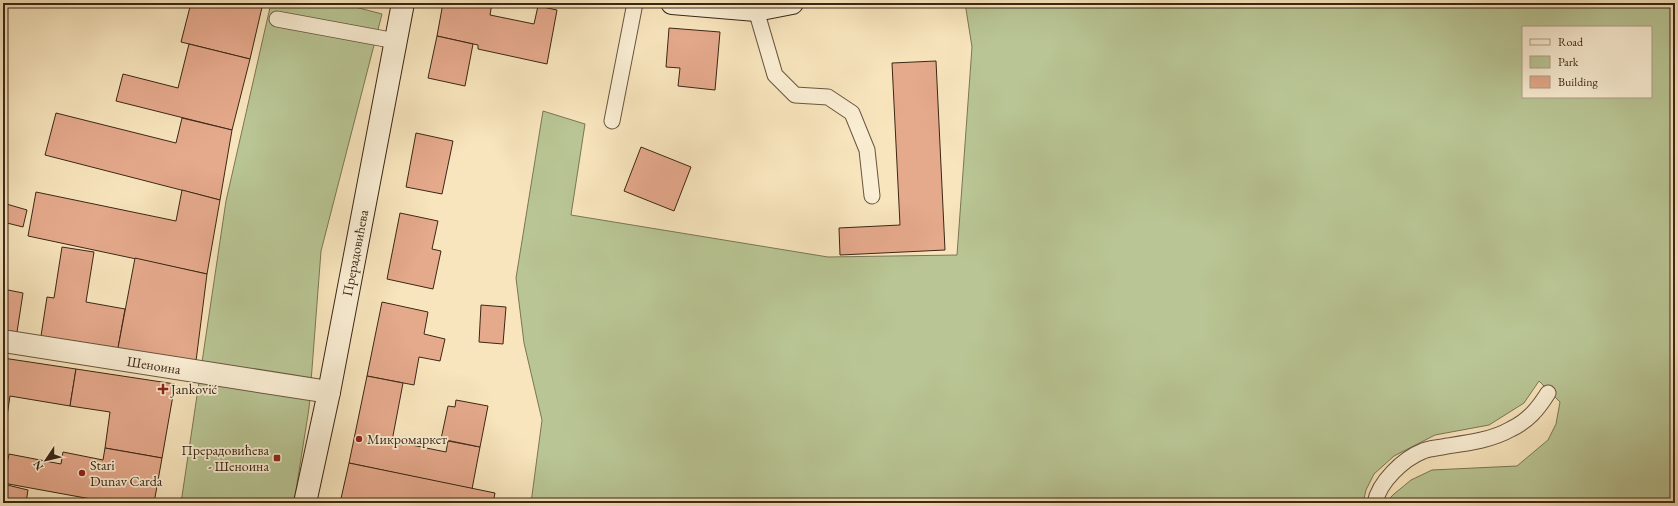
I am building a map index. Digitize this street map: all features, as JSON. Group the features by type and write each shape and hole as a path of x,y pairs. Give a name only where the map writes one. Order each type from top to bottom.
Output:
{"main road":[{"name":"Прерадовићева","path":"305,503 329,392 403,3"},
{"path":"672,3 756,10 792,3"},
{"name":"Шеноина","path":"3,341 329,392"}],"lane":[{"path":"612,121 635,3"},
{"path":"756,10 775,75 795,95 828,97 852,112 867,150 872,196"},
{"path":"277,19 396,41"},
{"path":"1375,503 1377,494 1387,478 1399,466 1423,450 1491,437 1510,430 1524,422 1537,410 1548,393"}],"green space":[{"path":"271,3 340,3 382,14 321,251 309,408 294,503 181,503 226,201"},
{"path":"965,3 1675,3 1675,503 1385,503 1411,480 1432,470 1517,466 1548,440 1556,424 1560,402 1539,381 1524,403 1489,425 1435,435 1394,456 1374,474 1366,490 1363,503 531,503 542,420 524,343 516,278 543,111 585,124 571,215 828,257 957,255 972,47"}],"building":[{"path":"191,3 263,3 250,59 181,42"},
{"path":"443,3 492,3 490,15 534,24 538,6 557,10 547,64 478,49 478,45 437,36"},
{"path":"669,28 720,32 715,90 678,86 680,68 666,67"},
{"path":"437,36 473,44 465,86 428,78"},
{"path":"189,44 250,59 232,130 116,101 123,74 178,88"},
{"path":"936,61 945,250 840,255 839,228 900,225 892,63"},
{"path":"56,113 176,143 182,118 232,130 220,200 45,155"},
{"path":"416,133 453,141 442,194 406,187"},
{"path":"641,147 691,167 674,211 624,191"},
{"path":"182,190 220,200 207,274 28,236 36,192 176,221"},
{"path":"3,203 27,210 23,227 3,222"},
{"path":"400,213 438,221 432,249 441,251 433,289 387,279"},
{"path":"62,247 94,252 86,302 125,309 118,348 41,336 47,297 54,298"},
{"path":"135,258 207,274 196,361 118,348"},
{"path":"3,289 23,293 17,332 3,330"},
{"path":"382,302 428,312 424,334 445,339 440,361 419,357 414,385 367,376"},
{"path":"481,305 506,307 503,344 479,342"},
{"path":"3,358 76,369 70,406 10,396 6,423 3,423"},
{"path":"76,369 175,384 162,458 105,448 110,412 70,406"},
{"path":"367,376 403,383 392,441 446,452 448,441 480,447 472,489 349,463"},
{"path":"456,400 488,406 480,447 441,439 448,406 455,407"},
{"name":"Stari Dunav Carda","path":"105,448 162,458 154,503 113,503 3,483 9,454 61,464 63,452 103,460"},
{"path":"349,463 495,493 493,503 340,503"},
{"path":"3,484 28,490 26,503 3,503"}],"place":[{"name":"Janković","path":"163,389"},
{"name":"Микромаркет","path":"359,439"},
{"name":"Прерадовићева - Шеноина","path":"277,458"},
{"name":"Stari Dunav Carda","path":"82,473"}]}
